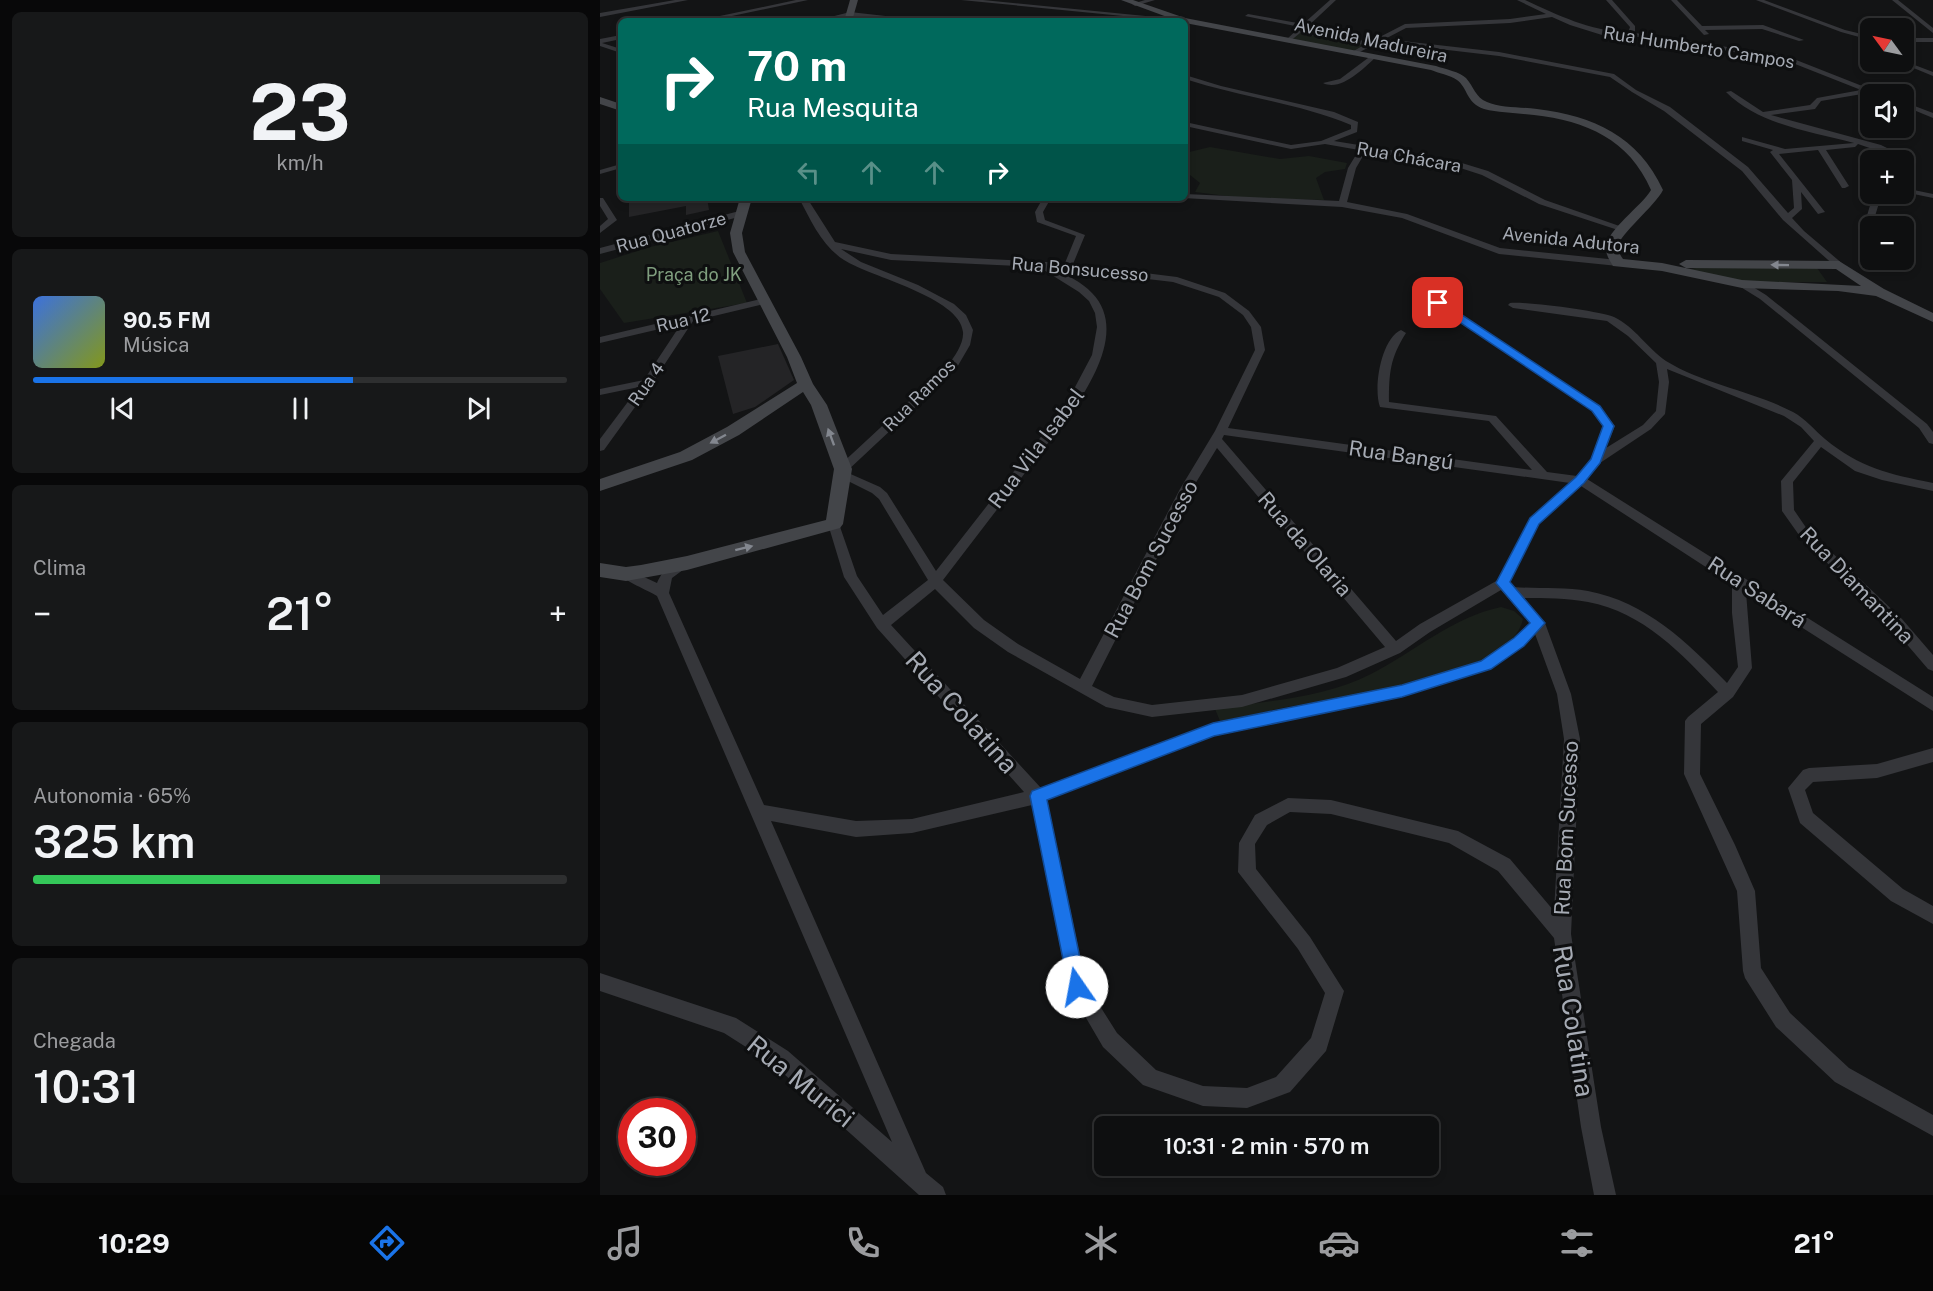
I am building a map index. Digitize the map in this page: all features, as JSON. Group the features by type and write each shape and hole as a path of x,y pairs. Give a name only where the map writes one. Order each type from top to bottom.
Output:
{"street":[{"path":"600,15 685,0"},
{"path":"714,18 805,0"},
{"path":"849,18 854,0"},
{"path":"964,0 1160,18"},
{"path":"1043,8 1055,0"},
{"path":"1130,2 1152,0"},
{"path":"1289,40 1333,0"},
{"name":"Rua Humberto Campos","path":"1520,0 1572,24 1602,33 1727,48 1786,58 1860,88"},
{"path":"1611,0 1633,27 1633,32 1628,35"},
{"path":"1674,0 1713,42 1727,48"},
{"path":"1759,0 1860,35"},
{"path":"1894,0 1933,31"},
{"name":"Avenida Madureira","path":"1130,2 1177,18"},
{"path":"631,10 634,18"},
{"path":"1248,15 1373,42 1499,54 1612,75 1706,137 1745,169 1786,218 1839,265 1879,292 1933,318"},
{"path":"1354,52 1405,26 1501,21 1554,15"},
{"name":"Avenida Madureira","path":"1188,21 1450,72 1461,78 1473,98 1486,106 1562,117 1589,124 1615,136 1623,142 1657,190 1653,200 1614,240 1612,252 1618,263"},
{"path":"1700,28 1763,27 1801,40"},
{"path":"600,43 618,38"},
{"path":"1914,40 1933,40"},
{"path":"600,43 618,50"},
{"path":"1326,83 1342,81 1374,56"},
{"path":"1914,67 1933,74"},
{"path":"1630,77 1644,90 1646,97"},
{"path":"1188,78 1219,88 1331,114 1355,124 1354,130 1326,142"},
{"path":"1729,92 1761,114 1882,150"},
{"path":"1761,114 1812,107 1819,99 1860,92"},
{"path":"600,100 618,107"},
{"path":"1914,108 1933,116"},
{"name":"Rua Chácara","path":"1188,124 1277,146 1307,147 1326,142 1449,162 1485,173 1542,202 1624,229"},
{"path":"1745,139 1782,150"},
{"path":"1821,212 1774,155 1774,152 1866,144"},
{"path":"1820,147 1845,186"},
{"path":"1342,204 1352,168 1363,149"},
{"path":"600,172 618,167"},
{"path":"1786,218 1798,209 1796,180"},
{"path":"1914,192 1933,196"},
{"name":"Avenida Adutora","path":"1188,196 1342,204 1404,216 1490,249 1662,267 1743,284 1838,287 1879,292"},
{"path":"600,200 613,220 600,231"},
{"path":"745,201 736,233 739,252 794,357 805,384 819,405 842,472 834,524 676,566 662,584 662,593 919,1180"},
{"path":"805,201 830,244"},
{"path":"1045,201 1039,212 1041,222 1081,235 1068,266"},
{"name":"Rua Quatorze","path":"600,251 742,213"},
{"name":"Rua Bonsucesso","path":"830,244 891,257 1068,266 1174,279 1222,295 1246,313 1256,327 1260,350 1218,435"},
{"name":"Rua Ramos","path":"830,244 846,259 926,292 954,309 965,320 968,331 963,348 952,367 842,472"},
{"path":"1662,267 1697,263 1839,265"},
{"name":"Rua Vila Isabel","path":"882,624 934,581 1070,408 1087,379 1098,352 1102,328 1094,300 1081,288 1039,264"},
{"path":"1743,284 1763,297 1923,426 1933,440"},
{"path":"1421,292 1596,408 1609,426 1596,460 1580,480 1534,521 1508,588"},
{"name":"Rua 12","path":"600,340 765,301"},
{"path":"1513,305 1588,314 1610,319 1632,334 1661,362 1686,375 1788,414 1805,425 1820,441 1859,468 1882,476 1933,487"},
{"name":"Rua 4","path":"600,447 648,382 689,319"},
{"path":"1401,333 1387,356 1384,370 1384,405 1492,418 1543,474"},
{"path":"1596,460 1647,427 1661,412 1664,382 1661,362"},
{"path":"600,392 648,382"},
{"path":"600,485 686,456 733,431 805,384"},
{"path":"767,409 797,404 819,405"},
{"name":"Rua Bangú","path":"1218,435 1580,480"},
{"name":"Rua da Olaria","path":"1218,435 1395,649"},
{"name":"Rua Bom Sucesso","path":"1083,688 1186,489 1218,435"},
{"name":"Rua Diamantina","path":"1820,441 1787,481 1788,511 1803,532 1898,624 1933,665"},
{"path":"842,472 883,496 934,581 979,624 1013,648 1111,703 1152,711 1242,701 1341,673 1395,649 1425,628 1508,588 1595,597 1634,612 1669,633 1728,693"},
{"name":"Rua Sabará","path":"1580,480 1933,705"},
{"name":"Rua Colatina","path":"834,524 851,577 882,624 1038,796 1077,987 1110,1040 1150,1078 1203,1096 1247,1098 1283,1085 1319,1044 1335,991 1304,944 1247,872 1247,843 1262,820 1288,805 1331,807 1452,836 1504,865 1562,934 1591,1127 1605,1195"},
{"path":"626,574 687,563"},
{"path":"600,570 626,574 662,593"},
{"path":"1739,580 1739,613 1745,668 1728,693 1693,721 1692,774 1746,891 1752,971 1783,1020 1842,1075 1933,1126"},
{"name":"Rua Bom Sucesso","path":"1508,588 1538,623 1564,694 1572,739 1562,934"},
{"path":"759,811 855,829 912,826 1038,796 1213,729 1402,691 1486,665 1519,642 1538,623"},
{"path":"1933,755 1877,771 1809,775 1796,788 1806,818 1897,895 1933,915"},
{"name":"Rua Murici","path":"600,982 729,1025 781,1058 935,1195"}],"green space":[{"path":"1300,31 1367,44 1354,52 1291,40"},
{"path":"1210,147 1280,159 1309,156 1347,163 1345,169 1325,172 1316,178 1324,200 1243,198 1195,192 1200,183 1188,173 1188,152"},
{"name":"Praça do JK","path":"718,231 747,303 624,323 600,289 600,263 650,247"},
{"path":"1696,268 1817,268 1827,282 1743,282 1688,270"},
{"path":"1501,607 1514,611 1523,619 1513,638 1492,655 1463,668 1395,688 1220,721 1215,709 1294,698 1353,682 1387,665 1450,627 1483,612"}],"building":[{"path":"629,201 708,201 709,210 686,215 686,206 629,217"},
{"path":"778,344 794,380 755,407 733,414 718,356"}],"route":[{"path":"1077,987 1038,796 1213,729 1402,691 1486,665 1519,642 1538,623 1503,583 1534,521 1580,480 1596,460 1609,426 1596,408 1438,303"}]}
